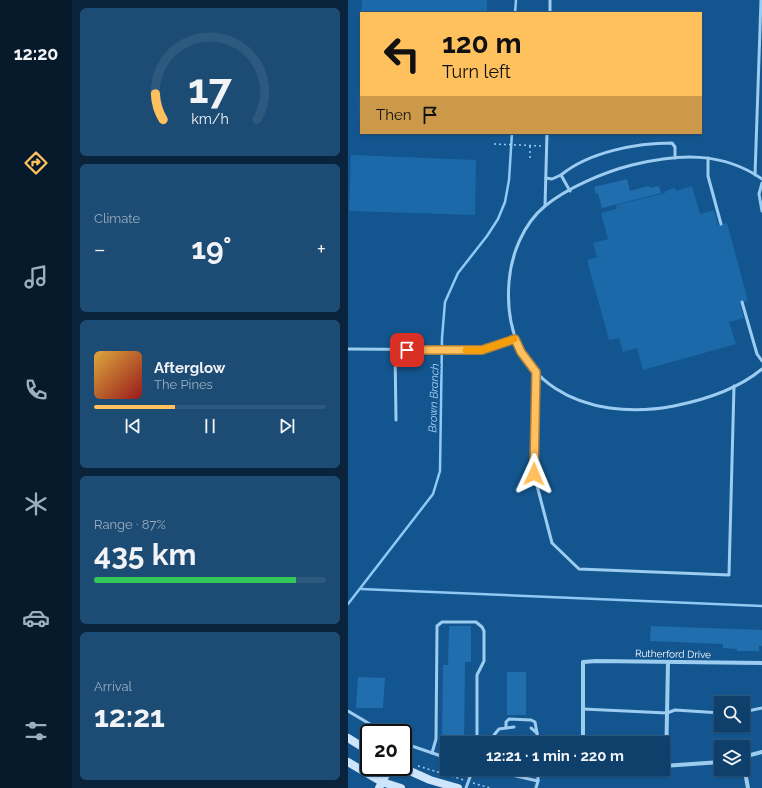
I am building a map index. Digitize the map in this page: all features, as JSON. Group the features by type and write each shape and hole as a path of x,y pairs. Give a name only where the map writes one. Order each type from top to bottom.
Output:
{"street":[{"name":"Rutherford Drive","path":"583,709 583,662 762,663"},
{"path":"666,736 668,662"},
{"path":"583,709 583,736"},
{"path":"348,738 360,745"},
{"path":"750,755 762,752"},
{"path":"348,762 381,785 401,788"},
{"path":"670,766 714,762"},
{"path":"412,772 430,780 458,788"},
{"path":"381,785 386,776"},
{"path":"746,776 748,788"}],"lane":[{"path":"550,0 550,12"},
{"path":"755,175 761,0"},
{"path":"758,100 762,101"},
{"path":"545,206 547,134"},
{"path":"546,178 552,179 567,170 610,151 640,144 672,143 675,147 675,158"},
{"path":"762,180 734,164 708,158 675,158 645,162 623,167 592,179 545,206 525,231 519,242 512,264 508,303 515,339 521,352 536,372 557,390 579,401 596,407 624,411 648,410 681,405 734,386 762,370"},
{"path":"708,158 708,176 721,224"},
{"path":"560,175 570,191"},
{"path":"762,183 759,194 762,211"},
{"path":"742,302 757,354 762,361"},
{"path":"348,350 482,350 515,339"},
{"path":"395,350 396,420"},
{"path":"536,372 534,474 552,543 579,569 729,575 734,386"},
{"path":"432,754 436,739 437,626 442,622 476,622 484,631 484,661 477,675 477,736"},
{"path":"750,711 762,708"},
{"path":"583,709 667,713 675,710 714,712"},
{"path":"348,710 371,724"},
{"path":"506,727 506,722 509,719 531,720 535,722 537,736"},
{"path":"495,736 496,731 506,727 514,727"},
{"path":"531,728 537,733"},
{"path":"412,746 440,756"},
{"path":"466,788 470,776"},
{"path":"518,776 538,781"},
{"path":"536,788 538,776"}],"path":[{"path":"494,144 546,146"},
{"path":"530,146 530,158 533,158"},
{"path":"416,765 463,779"},
{"path":"474,783 490,788"}],"shaded area":[{"path":"362,0 487,0 487,12 361,11"},
{"path":"360,58 360,113 358,113"},
{"path":"351,155 476,160 475,215 349,211"},
{"path":"692,186 700,214 714,210 718,225 727,223 748,301 740,303 744,318 729,322 736,344 643,370 637,348 623,352 619,338 609,340 587,260 597,257 593,243 608,239 601,213 617,209 616,205 665,193 665,191 675,188 676,191"}],"building":[{"path":"627,179 630,191 649,186 650,188 659,186 661,193 602,208 598,193 596,194 594,187"},
{"path":"449,626 471,626 471,662 465,662 464,736 442,736 443,665 448,665"},
{"path":"651,626 762,630 762,646 759,646 759,651 737,651 737,649 723,648 723,644 650,641"},
{"path":"507,672 526,672 526,715 507,715"},
{"path":"358,677 385,678 383,708 356,708"}],"waterway":[{"name":"Brown Branch","path":"515,12 516,0"},
{"name":"Brown Branch","path":"348,604 433,494 440,471 442,338 445,302 458,273 487,236 498,219 505,202 509,180 512,134"},
{"path":"361,589 762,606"}],"slow traffic":[{"path":"466,350 482,350 514,339"}],"route":[{"path":"407,350 482,350 515,339 521,352 536,372 534,474"}]}
